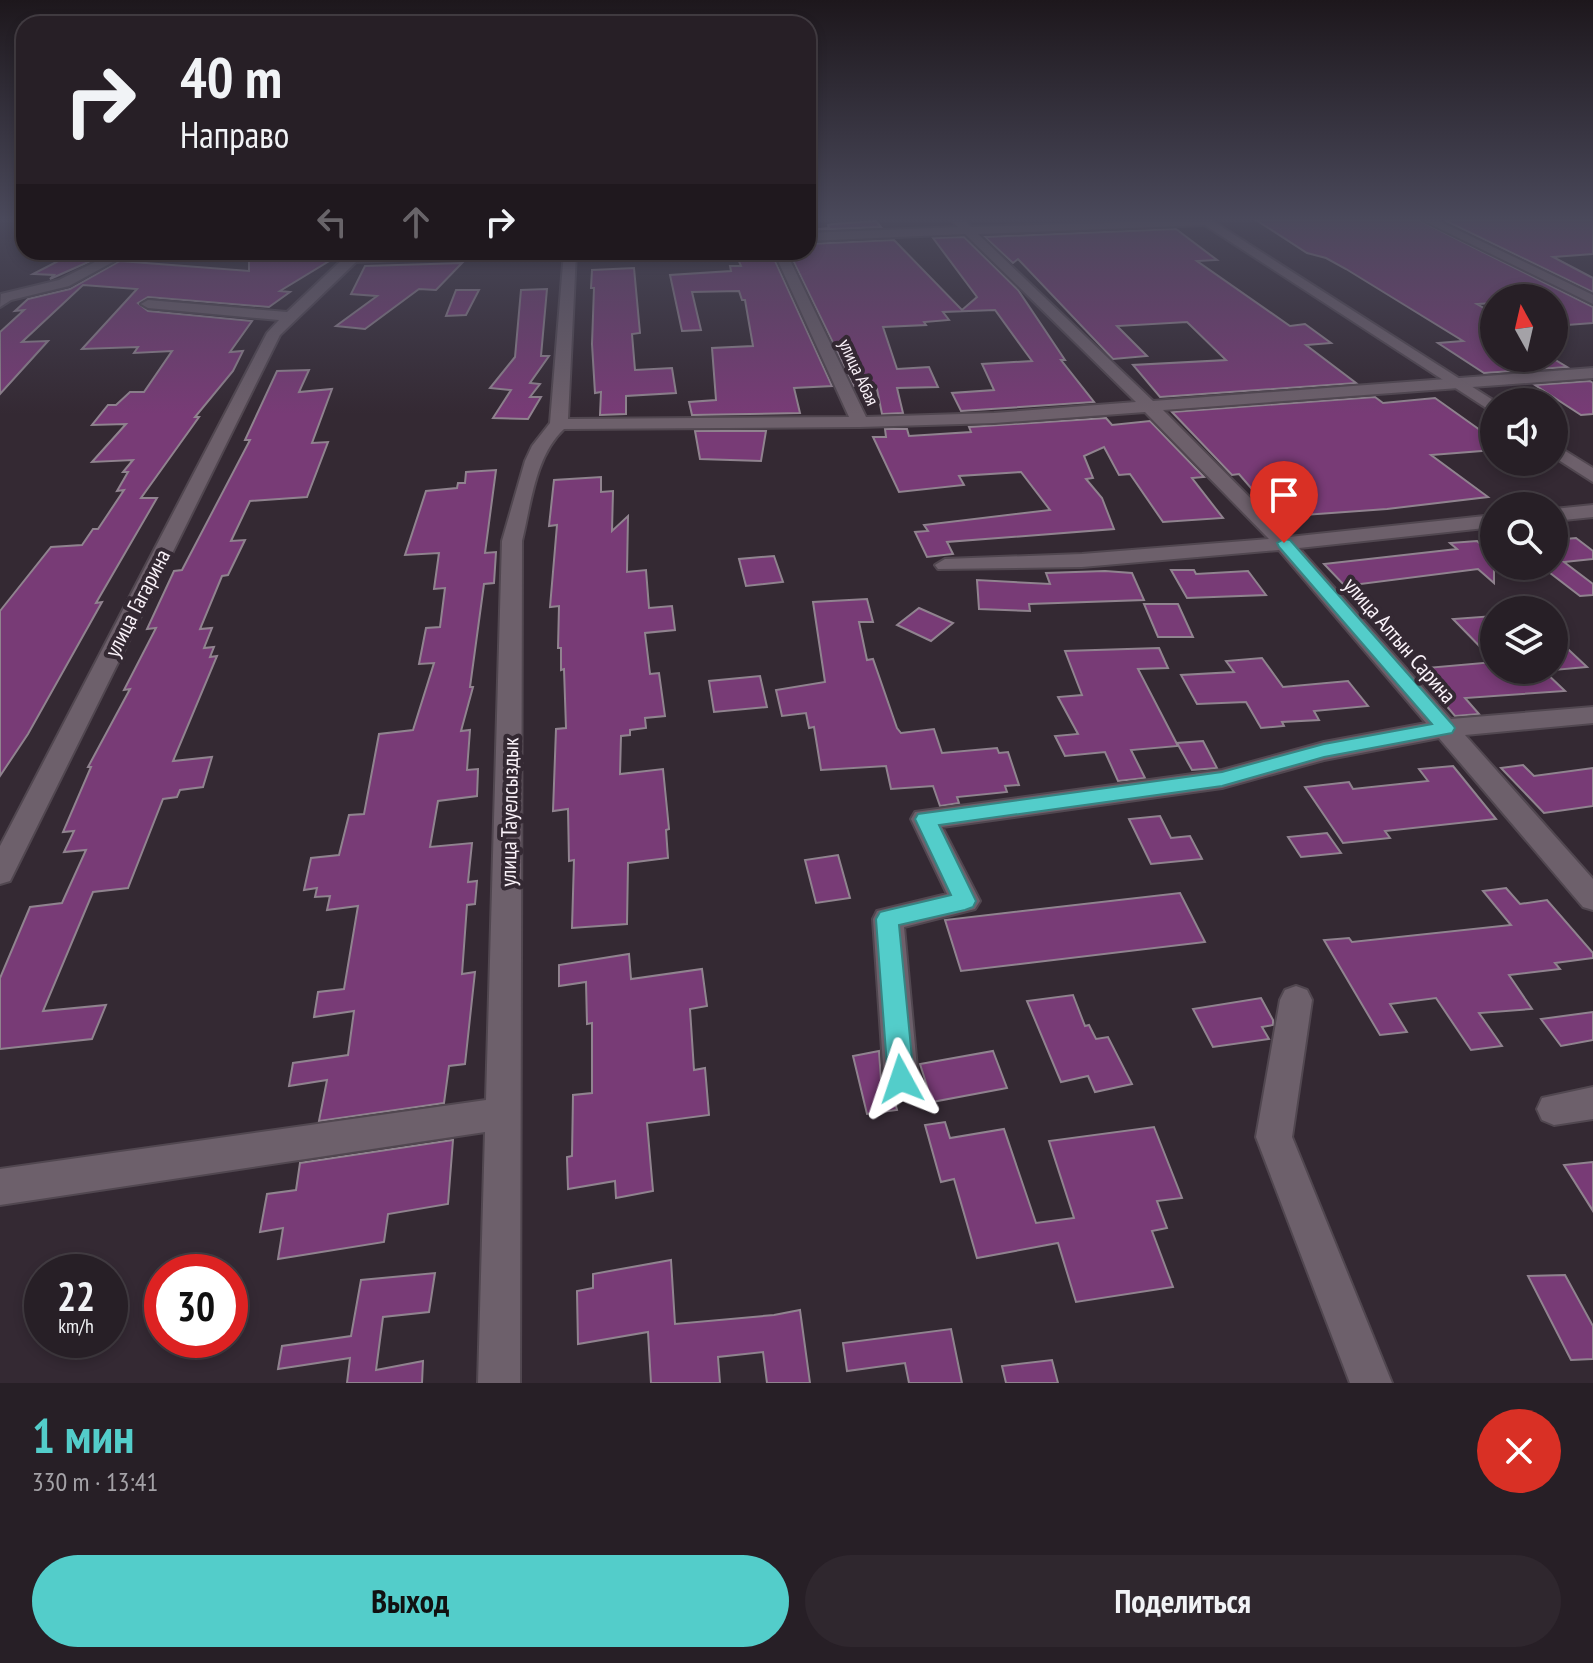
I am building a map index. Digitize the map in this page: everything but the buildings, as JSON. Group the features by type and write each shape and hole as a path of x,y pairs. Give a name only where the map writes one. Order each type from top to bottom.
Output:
{"street":[{"path":"0,303 6,297 58,285"},
{"name":"улица Гагарина","path":"0,873 274,333 324,285"},
{"path":"568,285 559,424 860,422 1151,408 1593,373"},
{"name":"улица Абая","path":"795,285 860,422"},
{"name":"улица Алтын Сарина","path":"1023,285 1284,543 1593,899"},
{"path":"1305,285 1480,398"},
{"path":"1561,285 1593,300"},
{"path":"148,304 290,317"},
{"name":"улица Тауелсыздык","path":"499,1383 512,541 535,459 550,430 559,424"},
{"path":"1568,459 1593,476"},
{"path":"1568,514 1593,511"},
{"path":"945,565 1091,559 1480,522"},
{"path":"901,1079 888,919 965,901 925,819 1222,779 1324,751 1445,728 1593,715"},
{"path":"1296,1000 1274,1137 1371,1383"},
{"path":"1554,1109 1593,1103"},
{"path":"0,1187 505,1113"}],"route":[{"path":"901,1079 888,919 965,901 925,819 1222,779 1324,751 1445,728 1284,543"}]}
